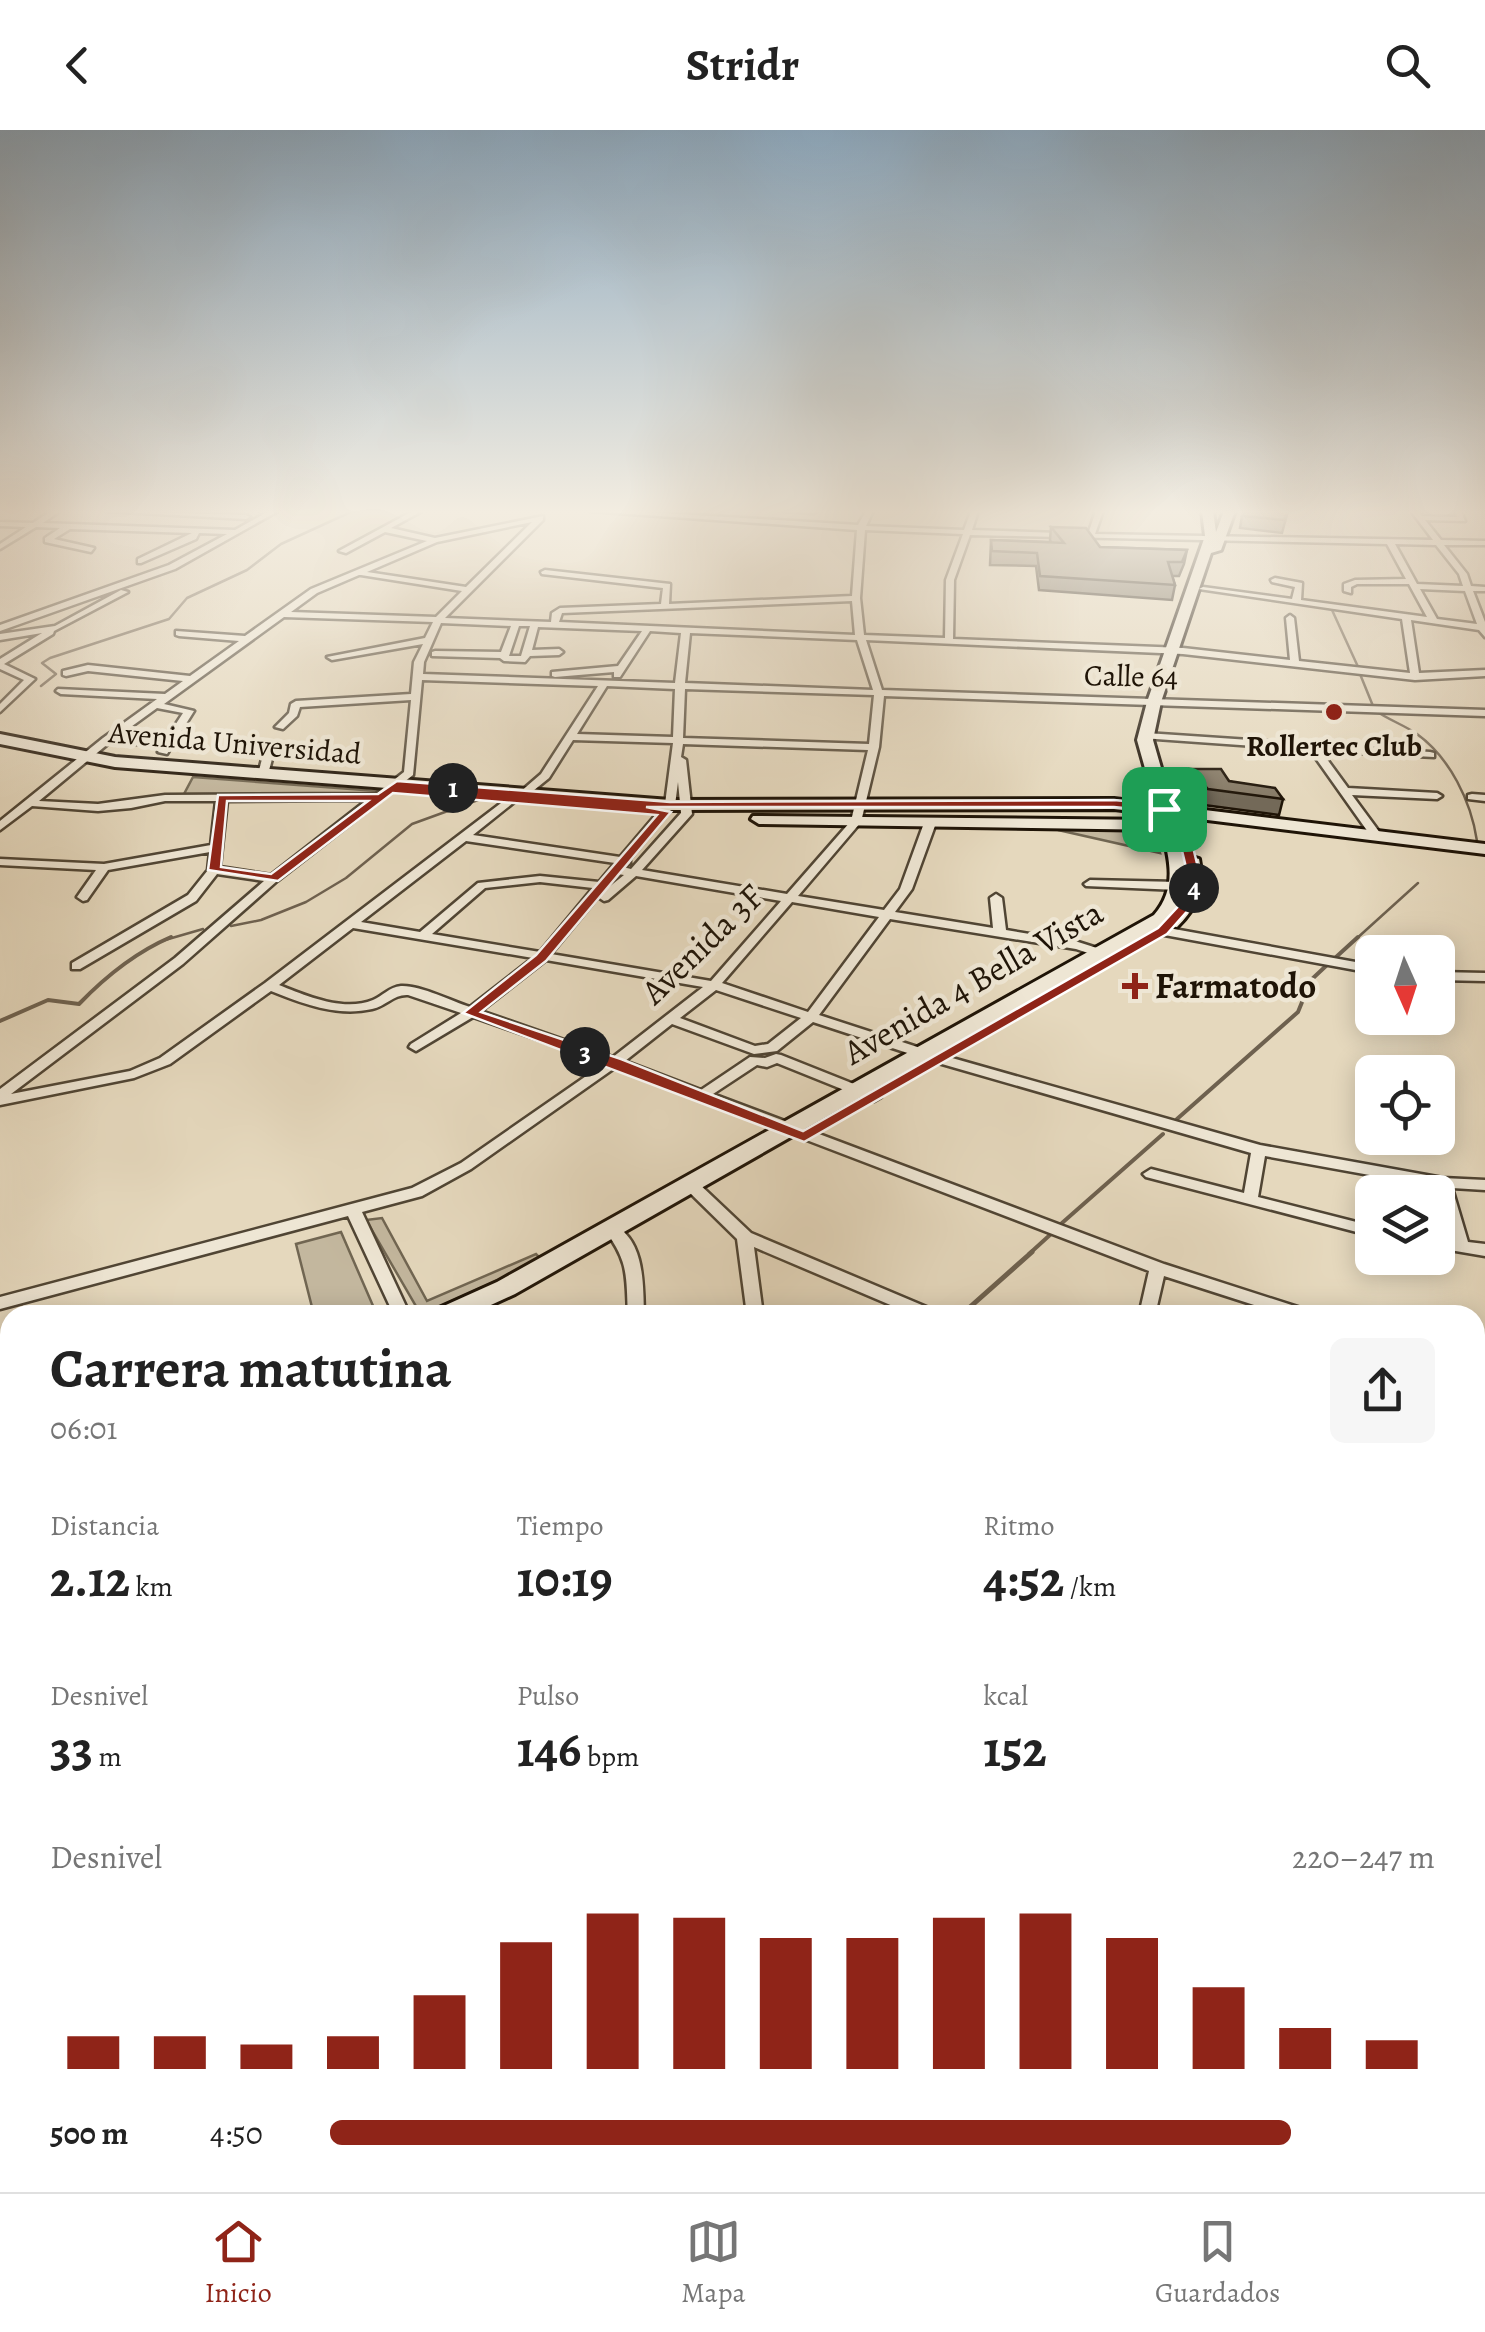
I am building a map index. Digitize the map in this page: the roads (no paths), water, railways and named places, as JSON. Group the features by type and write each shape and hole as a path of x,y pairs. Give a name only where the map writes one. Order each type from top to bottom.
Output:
{"street":[{"path":"0,628 59,607"},
{"path":"0,664 96,607"},
{"path":"0,828 107,740 290,607"},
{"path":"0,1099 178,961 273,878 411,770 417,676 426,642 449,607"},
{"path":"555,624 560,611 639,607"},
{"path":"700,630 705,607"},
{"name":"Avenida 3F","path":"15,1305 417,1192 466,1166 615,1062 714,985 856,822 874,747 879,695 860,636 857,607"},
{"path":"949,642 950,607"},
{"path":"1090,884 1178,886 1179,862 1152,737 1192,607"},
{"path":"1177,651 1195,607"},
{"path":"1334,607 1484,629"},
{"path":"1426,607 1433,620"},
{"path":"280,614 1177,651 1414,676 1485,673"},
{"path":"1406,617 1414,676"},
{"path":"1290,618 1295,664"},
{"path":"516,623 506,660 559,652"},
{"path":"536,624 520,677 621,668"},
{"path":"195,642 215,626"},
{"path":"0,637 57,628"},
{"path":"0,1099 152,1069 270,986 545,776 648,628"},
{"path":"416,1047 470,1013 541,958 678,809 678,687 686,629"},
{"path":"180,632 246,639"},
{"path":"332,657 426,642"},
{"path":"435,654 505,655"},
{"path":"0,664 30,678 0,709"},
{"path":"66,673 88,668 192,679"},
{"name":"Calle 64","path":"417,676 1485,713"},
{"path":"61,692 167,697"},
{"path":"280,727 294,714 298,699 416,698"},
{"path":"107,740 166,747 189,711 155,705"},
{"path":"570,737 874,747"},
{"path":"1152,737 1430,755"},
{"name":"Avenida Universidad","path":"0,739 82,761 263,774 389,790"},
{"name":"Avenida Universidad","path":"0,747 82,761 389,790 856,822 930,823 1170,812 1485,852"},
{"path":"263,774 270,748"},
{"path":"1314,748 1378,837"},
{"path":"30,803 98,810 136,807 165,798 389,790"},
{"path":"1346,792 1436,796"},
{"path":"76,966 192,898 214,870 222,798"},
{"name":"Avenida Universidad","path":"678,809 862,802 1122,805 1485,852"},
{"path":"570,926 678,809"},
{"path":"1170,812 1195,880 1192,899 1181,914 1201,932 1225,940"},
{"path":"670,1020 767,1062 812,1016 906,888 930,823"},
{"path":"464,838 1108,955"},
{"path":"0,862 104,866 218,847"},
{"path":"82,896 104,866"},
{"path":"214,870 273,878"},
{"path":"422,936 482,885 540,879 604,886"},
{"name":"Avenida 4 Bella Vista","path":"468,1305 618,1234 1108,955 1160,920 1170,909 1178,886"},
{"path":"996,898 1000,934"},
{"name":"Avenida 4 Bella Vista","path":"1108,955 1163,931 1181,914"},
{"path":"352,924 714,985 931,1056 1260,1150 1398,1175"},
{"path":"1163,931 1355,967"},
{"path":"1455,976 1485,976"},
{"path":"270,986 306,1000 357,1008 378,1004 399,990 410,991 615,1062 796,1134 1261,1305"},
{"path":"774,1053 867,1093"},
{"path":"701,1096 755,1055"},
{"path":"1250,1200 1260,1150"},
{"path":"1151,1174 1355,1227"},
{"path":"1455,1184 1485,1185"},
{"path":"696,1190 744,1237 906,1305"},
{"path":"354,1212 397,1305"},
{"path":"1455,1226 1461,1246"},
{"path":"618,1234 633,1258 635,1305"},
{"name":"Avenida 4 Bella Vista","path":"502,1305 551,1281 618,1234"},
{"path":"744,1237 754,1305"},
{"path":"1455,1245 1485,1250"},
{"path":"1149,1305 1158,1268"}],"waterway":[{"path":"41,686 56,674 42,663 50,658 169,619 179,607"},
{"path":"1332,610 1359,669"},
{"path":"1360,674 1373,706"},
{"path":"1376,711 1417,734 1439,755 1464,796 1477,841"},
{"path":"231,926 261,920 306,902 346,878 412,824 478,800"},
{"path":"1361,935 1418,883"},
{"path":"166,940 203,929"},
{"path":"166,940 171,937"},
{"path":"0,1021 48,1000 79,1004 122,966 166,940"},
{"path":"1335,958 1355,940"},
{"path":"1177,1119 1298,1012 1311,980 1327,965"},
{"path":"1062,1223 1163,1134"},
{"path":"1029,1254 1051,1234"},
{"path":"972,1305 1032,1252"}],"place":[{"name":"Rollertec Club","path":"1334,712"},
{"name":"Farmatodo","path":"1135,986"}]}
